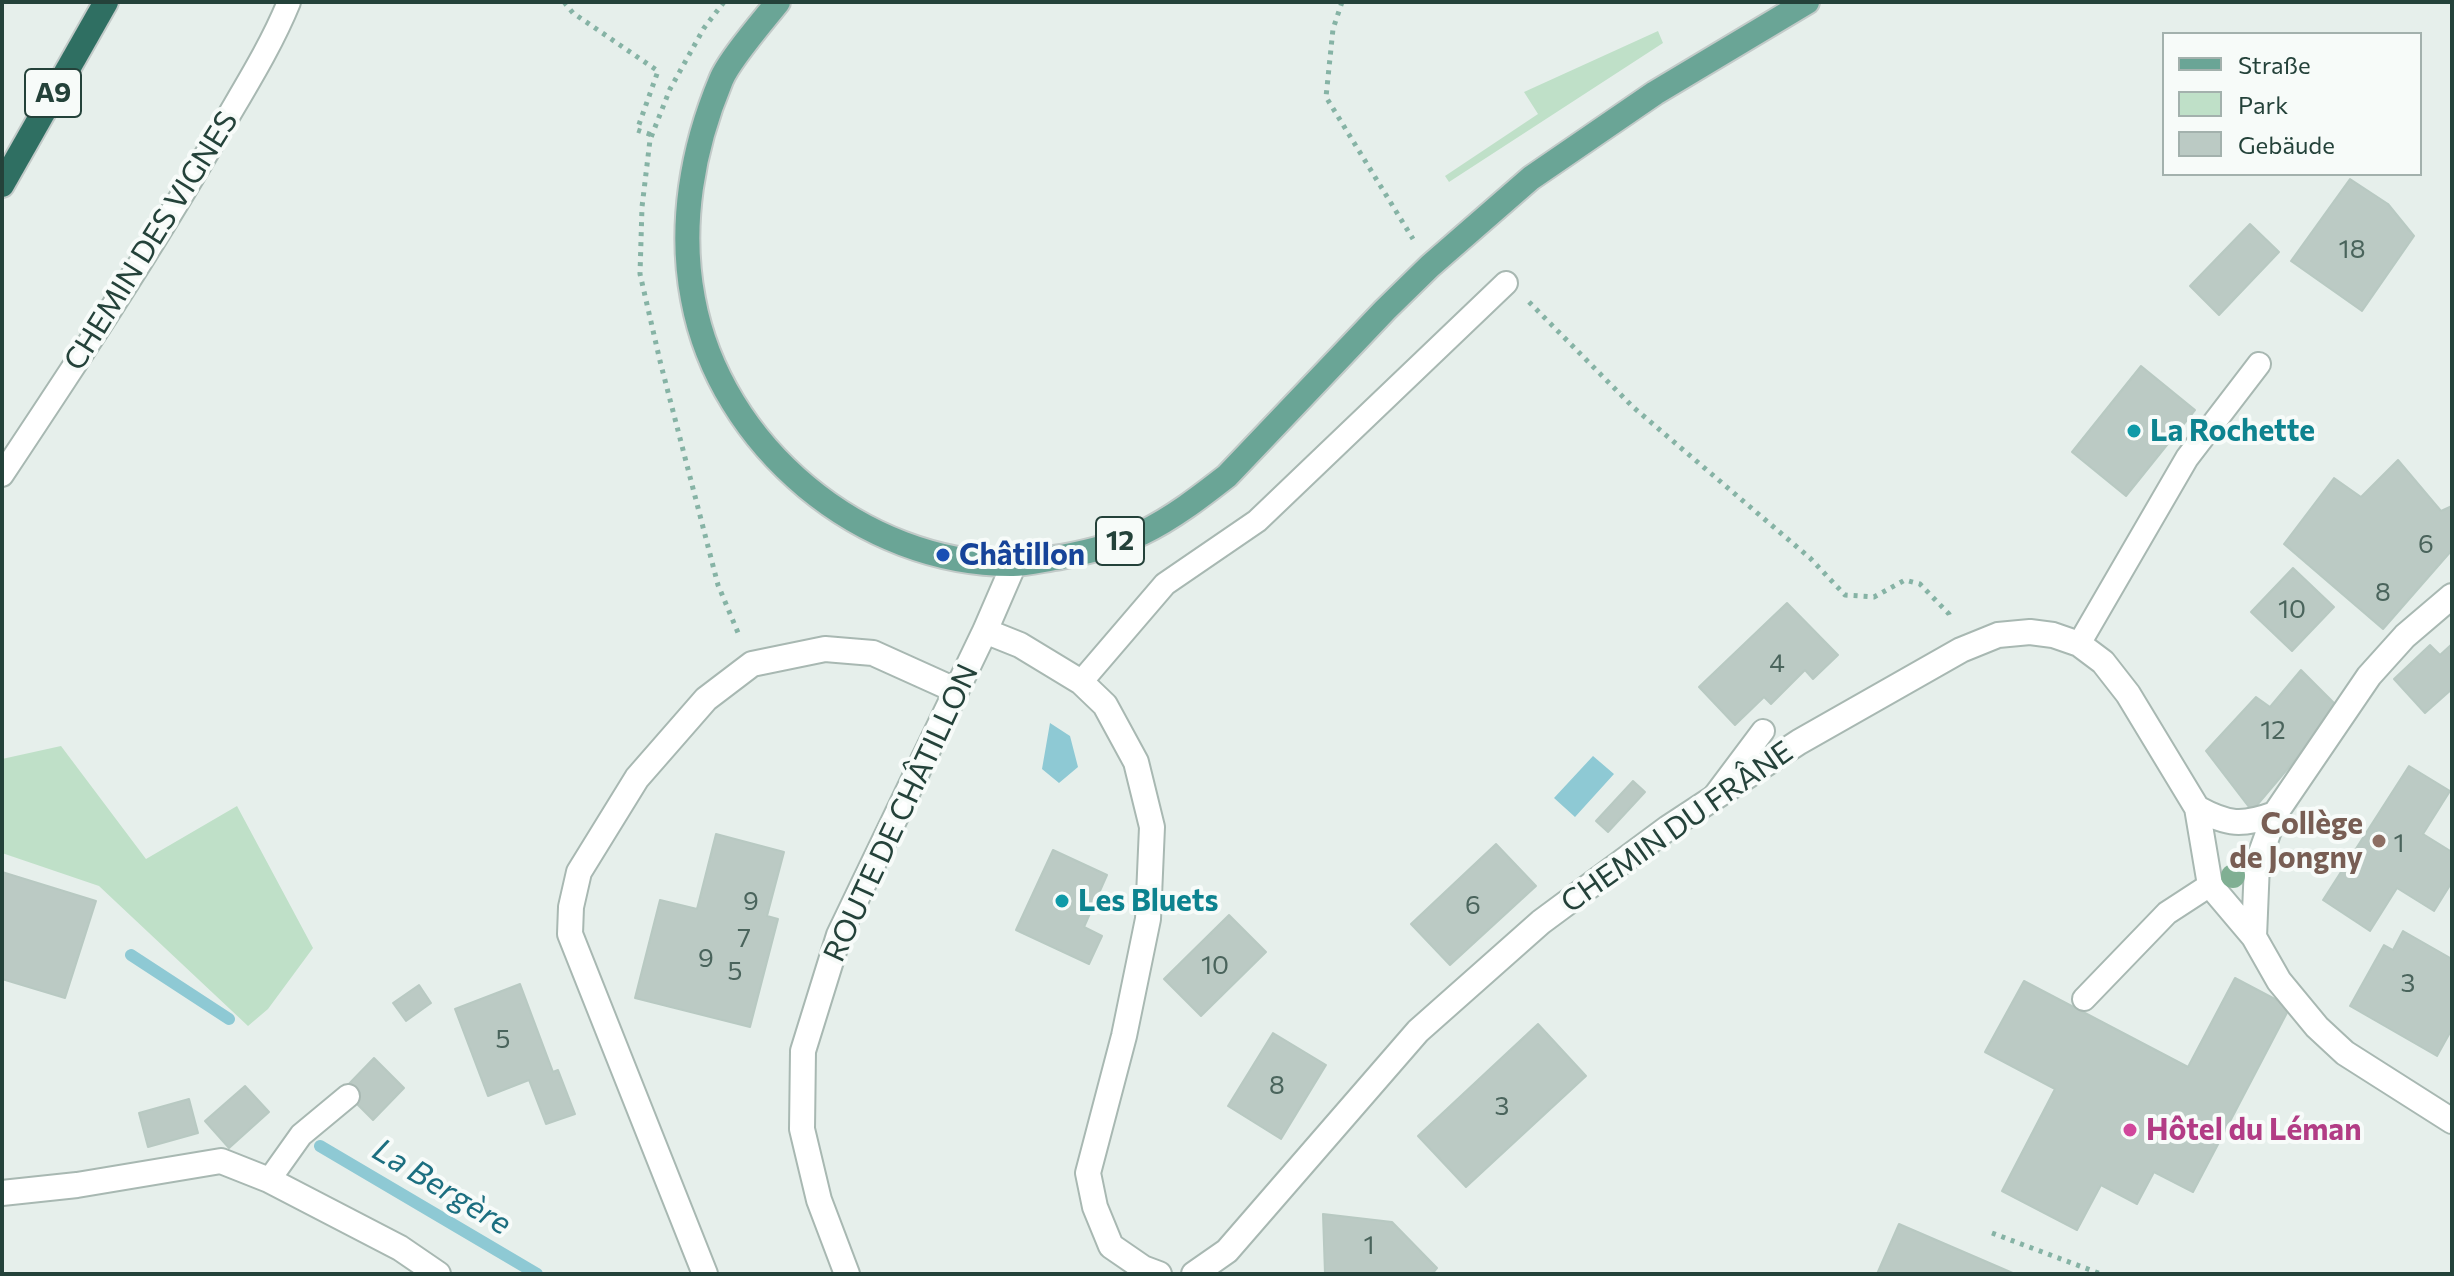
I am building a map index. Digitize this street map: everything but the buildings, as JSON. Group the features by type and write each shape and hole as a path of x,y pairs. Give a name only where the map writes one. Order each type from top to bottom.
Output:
{"highway":[{"name":"A9","path":"2,185 106,2"}],"main road":[{"name":"12","path":"778,2 722,77 696,152 686,227 687,265 693,302 715,371 750,430 780,463 845,515 879,534 917,549 957,558 1014,564 1087,553 1140,534 1189,506 1227,476 1430,266 1531,178 1655,93 1807,2"}],"street":[{"path":"1014,564 985,631 1020,645 1081,682 1105,705 1136,762 1152,827 1148,919 1124,1036 1088,1173 1095,1207 1111,1246 1143,1268 1159,1274"},
{"path":"2254,937 2257,864 2275,814 2369,676 2405,636 2452,596"},
{"name":"ROUTE DE CHÂTILLON","path":"847,1274 819,1200 802,1129 803,1051 839,935 985,631"},
{"name":"CHEMIN DU FRÂNE","path":"1194,1274 1227,1251 1418,1031 1541,922 1668,828 1799,742 1961,650 1998,635 2030,632 2053,635 2079,644 2103,662 2128,694 2197,808"},
{"path":"705,1274 570,934 571,907 579,872 637,778 706,699 752,664 825,649 873,653 955,690"},
{"path":"2197,808 2218,820 2234,823 2254,822 2275,814"},
{"path":"2197,808 2210,885 2254,937 2279,981 2330,1040 2452,1121"},
{"path":"2,1193 77,1185 221,1161 269,1180 400,1248 438,1274"}],"lane":[{"name":"CHEMIN DES VIGNES","path":"2,475 109,314 190,182 277,32 289,2"},
{"path":"1081,682 1165,584 1257,521 1506,283"},
{"path":"2079,644 2187,458 2259,364"},
{"path":"1712,799 1763,731"},
{"path":"2084,999 2167,913 2210,885"},
{"path":"269,1180 301,1135 348,1096"}],"path":[{"path":"564,2 573,13 658,71 637,130 652,135"},
{"path":"1342,2 1333,29 1326,97 1430,266"},
{"path":"1506,283 1516,289 1633,407 1810,558 1845,595 1874,597 1905,580 1920,584 1949,614 1953,625"},
{"path":"1992,1233 2101,1274"}],"green space":[{"path":"1658,31 1663,43 1449,182 1445,176 1538,114 1524,92"},
{"path":"61,746 146,859 237,806 313,948 268,1009 248,1026 99,886 2,853 2,759"}],"water":[{"path":"1050,723 1070,736 1078,767 1059,783 1042,769"},
{"path":"1593,756 1614,774 1575,817 1554,798"}],"waterway":[{"name":"La Bergère","path":"131,955 229,1019"},
{"name":"La Bergère","path":"320,1146 537,1274"}],"place":[{"name":"La Rochette","path":"2134,431"},
{"name":"Châtillon","path":"943,555"},
{"name":"Collège de Jongny","path":"2379,841"},
{"name":"Les Bluets","path":"1062,901"},
{"name":"Hôtel du Léman","path":"2130,1130"}]}
